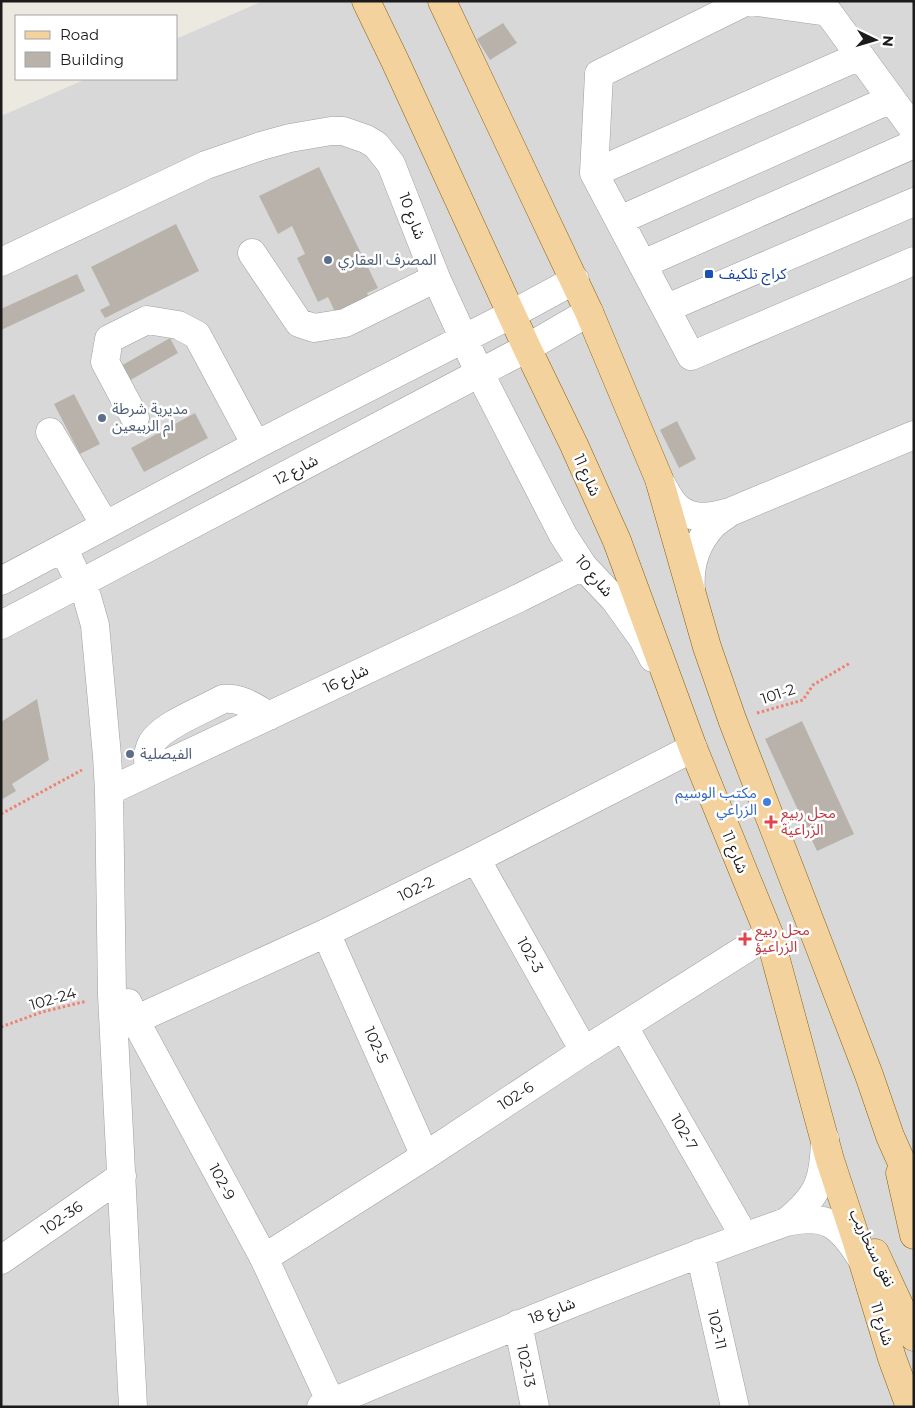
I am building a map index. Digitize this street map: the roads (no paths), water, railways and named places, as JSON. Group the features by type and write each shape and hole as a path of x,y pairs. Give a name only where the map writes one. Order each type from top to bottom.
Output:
{"main road":[{"name":"شارع 11","path":"366,1 617,541 693,748 769,934 827,1149 892,1358 910,1407"},
{"path":"442,1 575,280 659,478 707,647 732,719 869,1075 890,1136 914,1235"},
{"path":"890,1136 914,1190"},
{"name":"نفق سنحاريب","path":"827,1149 914,1337"}],"street":[{"path":"914,130 828,12 748,1 599,74 594,173 691,356 914,261"},
{"path":"594,173 860,56"},
{"path":"620,220 891,99"},
{"name":"شارع 10","path":"1,262 206,165 261,146 319,132 343,131 366,138 384,154 391,164 436,278 463,338 563,535 583,566 615,600 643,639 672,692"},
{"path":"643,264 914,144"},
{"path":"667,308 914,202"},
{"path":"252,253 298,323 314,328 345,323 436,278"},
{"path":"1,581 256,445 575,280"},
{"name":"شارع 12","path":"1,625 527,348 589,312"},
{"path":"135,418 105,362 110,339 147,320 178,325 197,335 256,445"},
{"path":"50,432 105,525"},
{"path":"659,478 677,508 696,517 711,517 730,512 914,435"},
{"path":"691,592 690,572 697,547 711,526 730,512"},
{"path":"63,548 87,597 95,625 107,756 112,995 133,1407"},
{"name":"شارع 16","path":"109,791 520,598 583,566"},
{"name":"102-2","path":"135,1020 326,934 693,748"},
{"name":"102-3","path":"476,859 584,1051"},
{"name":"102-5","path":"326,934 425,1156"},
{"name":"102-6","path":"264,1258 769,934"},
{"name":"102-9","path":"112,962 135,1020 264,1258 328,1405"},
{"name":"102-7","path":"624,1027 744,1236"},
{"path":"869,1075 914,1156"},
{"path":"786,1222 810,1201 818,1186 827,1149"},
{"name":"102-36","path":"1,1260 122,1176"},
{"path":"786,1222 800,1218 814,1218 825,1221 838,1228 850,1239 862,1260"},
{"name":"شارع 18","path":"328,1405 518,1324 744,1236 786,1222"},
{"name":"102-11","path":"700,1253 735,1407"},
{"name":"102-13","path":"518,1324 535,1407"}],"place":[{"name":"المصرف العقاري","path":"328,260"},
{"name":"كراج تلكيف","path":"709,274"},
{"name":"مديرية شرطة ام الربيعين","path":"102,418"},
{"name":"الفيصلية","path":"130,754"},
{"name":"مكتب الوسيم الزراعي","path":"767,802"},
{"name":"محل ربيع الزراعية","path":"771,822"},
{"name":"محل ربيع الزراعيؤ","path":"745,939"}]}
